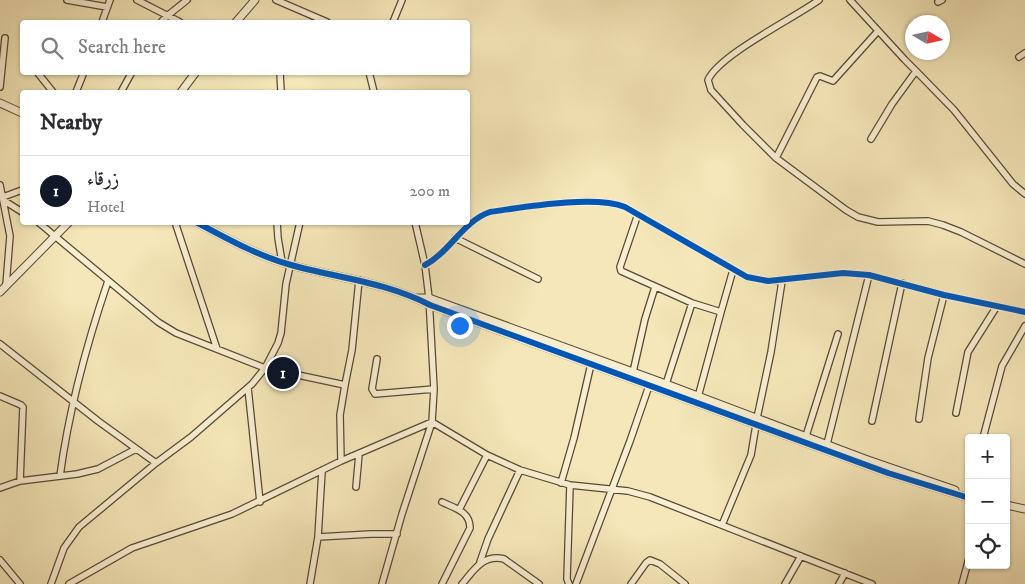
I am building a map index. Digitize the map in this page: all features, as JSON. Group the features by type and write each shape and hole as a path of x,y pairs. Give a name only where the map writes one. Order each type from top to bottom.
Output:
{"street":[{"path":"67,0 107,7"},
{"path":"103,20 110,0"},
{"path":"137,0 176,20"},
{"path":"163,20 188,0"},
{"path":"238,20 255,0"},
{"path":"276,0 322,20"},
{"path":"395,20 402,0"},
{"path":"819,0 715,69 708,80 711,90 776,158 858,217 878,222 928,221 961,232 1025,264"},
{"path":"850,0 954,110 1013,184 1025,194"},
{"path":"776,158 814,80 820,76 833,81 878,31"},
{"path":"0,87 5,38"},
{"path":"1019,56 1025,53"},
{"path":"871,139 892,104 916,70"},
{"path":"40,75 52,90"},
{"path":"77,90 83,75"},
{"path":"122,90 130,75"},
{"path":"182,90 194,75"},
{"path":"280,75 281,90"},
{"path":"370,76 374,90"},
{"path":"0,103 20,113"},
{"path":"0,185 10,236 6,285"},
{"path":"2,202 20,191"},
{"path":"425,265 436,259 455,238 482,215 497,211 594,201 615,204 638,214 733,270 758,280 782,281 843,273 869,275 944,295 1025,312"},
{"path":"2,202 20,211"},
{"path":"638,214 620,270 692,303 721,312"},
{"path":"42,225 168,328 265,368 345,385"},
{"path":"0,292 66,225"},
{"path":"176,225 218,349"},
{"path":"202,225 267,257 292,265 359,280 430,302 651,378 757,422 806,436 826,447 925,486 965,497"},
{"path":"277,225 282,262"},
{"path":"51,584 64,548 79,527 156,463 191,437 248,388 265,368 281,333 286,284 292,265 299,225"},
{"path":"382,584 432,422 434,389 430,302 425,265 416,225"},
{"path":"455,238 538,279"},
{"path":"698,397 733,270"},
{"path":"826,447 869,275"},
{"path":"341,461 341,408 352,350 359,280"},
{"path":"60,476 65,434 91,331 108,281"},
{"path":"722,525 751,455 771,352 782,281"},
{"path":"872,421 902,283"},
{"path":"633,372 645,319 655,287"},
{"path":"919,418 928,358 944,295"},
{"path":"430,302 648,386 965,493"},
{"path":"666,384 692,303"},
{"path":"956,413 968,352 997,306"},
{"path":"984,434 1002,366 1025,326"},
{"path":"806,436 838,334"},
{"path":"0,344 73,402 156,463"},
{"path":"377,359 372,389 374,394 434,389"},
{"path":"561,483 591,364"},
{"path":"576,584 651,378"},
{"path":"248,388 260,502"},
{"path":"0,396 23,407 20,480"},
{"path":"69,584 132,548 210,523 260,502 341,461 432,422"},
{"path":"432,422 487,455 520,470 570,485 612,489 650,497 872,584"},
{"path":"0,488 20,480 60,476 98,469 136,449"},
{"path":"356,487 359,454"},
{"path":"459,510 487,455"},
{"path":"462,584 480,562 520,470"},
{"path":"310,584 318,537 322,471"},
{"path":"569,584 567,579 570,485"},
{"path":"442,502 459,510 470,520 470,528 442,584"},
{"path":"1010,506 1025,509"},
{"path":"318,537 396,534"},
{"path":"785,584 801,556"},
{"path":"480,562 491,558 504,558 539,584"},
{"path":"0,560 20,584"},
{"path":"631,584 650,560 660,564 686,584"},
{"path":"962,584 966,569"},
{"path":"839,584 845,573"}],"cycle path":[{"path":"470,224 480,216 490,212 522,207 578,202 612,204 625,207 747,277 768,281 843,273 869,275 944,295 1025,312"},
{"path":"202,225 266,257 309,270 361,281 396,291 888,473 965,497"},
{"path":"425,265 442,253 469,225"}],"place":[{"name":"زرقاء","path":"283,373"}]}
